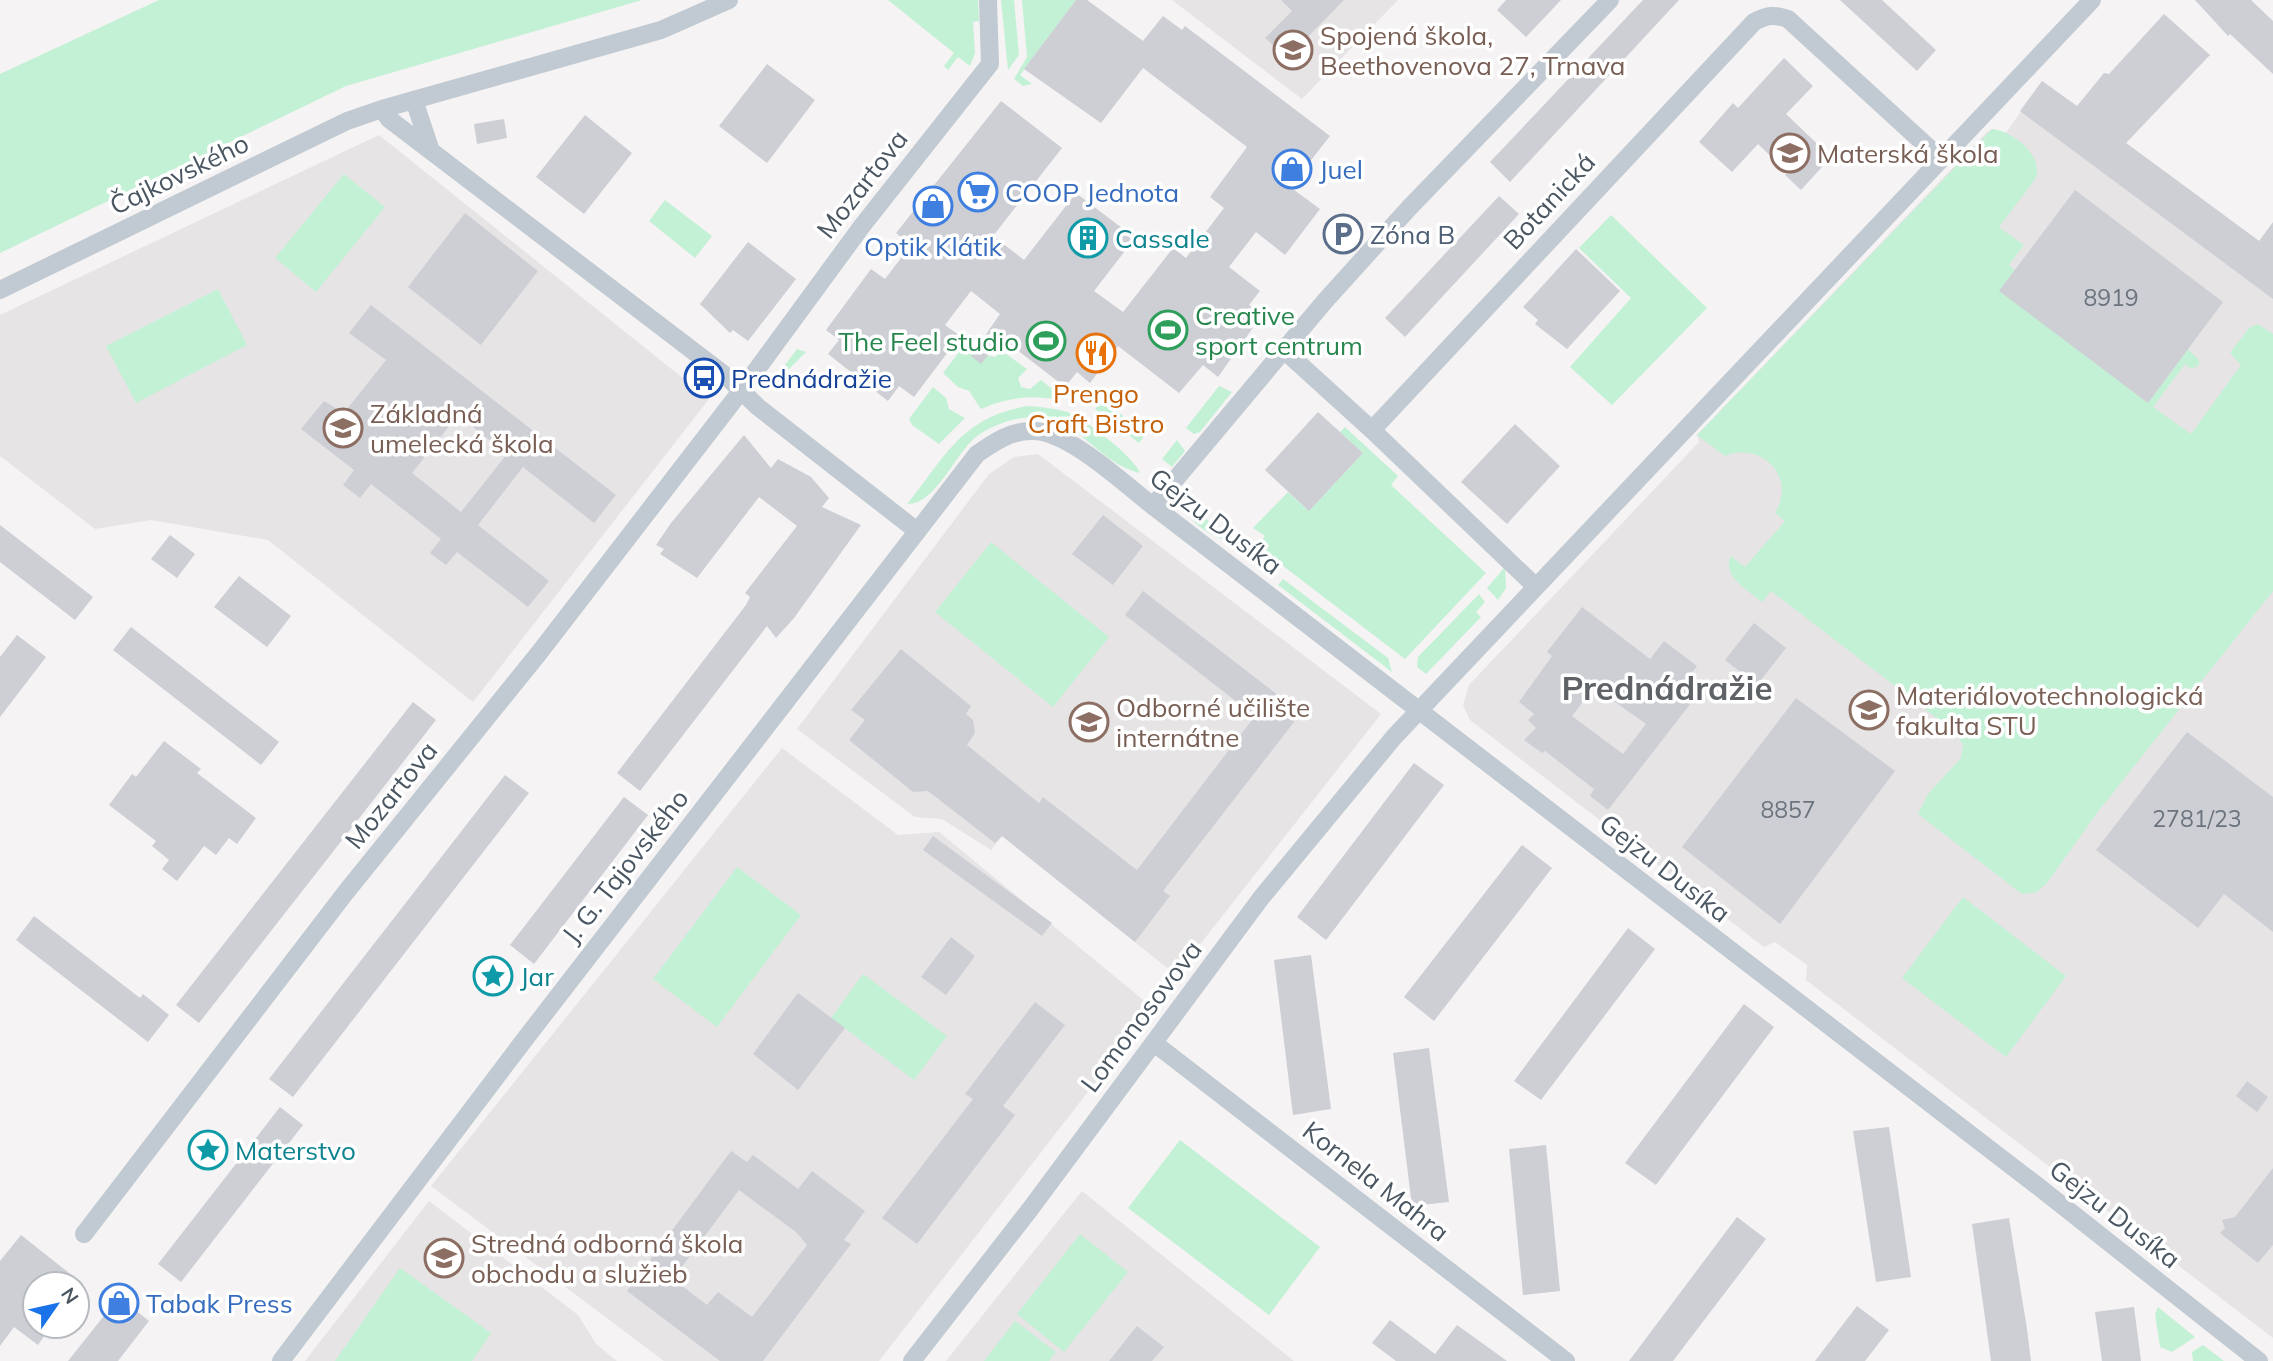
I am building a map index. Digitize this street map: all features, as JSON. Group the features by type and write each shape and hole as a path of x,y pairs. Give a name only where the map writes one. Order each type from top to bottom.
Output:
{"street":[{"name":"Čajkovského","path":"0,290 347,121 661,30 729,0"},
{"name":"Mozartova","path":"84,1234 346,892 741,391 862,226 984,72 992,53 988,0"},
{"path":"1420,709 2092,0"},
{"path":"1153,506 1309,319 1409,208 1607,1"},
{"name":"Botanická","path":"1372,430 1619,163 1754,22 1766,15 1788,19 1941,159"},
{"path":"414,100 430,148"},
{"path":"382,109 388,119 430,148 726,376 758,407 917,531"},
{"path":"1285,351 1535,586"},
{"name":"Gejzu Dusíka","path":"1031,430 1053,434 1068,443 1153,506 1420,709 1489,767 2035,1184 2259,1361"},
{"name":"J. G. Tajovského","path":"281,1361 977,454 1000,438 1031,430"},
{"name":"Lomonosovova","path":"912,1361 1261,898 1420,709"},
{"name":"Kornela Mahra","path":"1154,1043 1566,1361"}],"shaded area":[{"name":"Spojená škola, Beethovenova 27, Trnava","path":"1172,0 1398,0 1302,99"},
{"name":"Materiálovotechnologická fakulta STU","path":"2042,81 2273,251 2273,1338 1806,980 1807,965 1775,942 1764,947 1470,720 1463,705 1469,685 1699,442 1697,435 1987,132 1992,129 2006,133"},
{"name":"Základná umelecká škola","path":"379,135 709,399 473,702 268,540 151,520 95,529 0,456 0,315"},
{"name":"Odborné učilište internátne","path":"1038,454 1381,714 1176,975 1002,836 991,850 942,819 915,817 797,729 989,474 1014,457"},
{"path":"782,748 898,835 939,832 1153,1008 879,1361 664,1361 431,1186"},
{"path":"1082,1191 1294,1361 946,1361"},
{"name":"Stredná odborná škola obchodu a služieb","path":"429,1201 578,1315 596,1344 617,1361 305,1361"}],"green space":[{"path":"159,0 642,0 346,86 0,253 0,74"},
{"path":"888,0 978,0 979,21 973,22 975,53 970,66 958,57 948,70 944,66 954,53"},
{"path":"1001,0 1014,0 1019,55 1008,70"},
{"path":"1022,0 1076,0 1020,75 1032,84 1023,86 1014,79 1027,57"},
{"path":"1992,129 2017,139 2031,153 2037,169 2036,178 1999,227 2024,245 2009,265 2015,270 2000,291 2148,403 2188,349 2199,360 2199,365 2192,369 2185,364 2153,407 2191,434 2241,365 2230,353 2249,328 2258,324 2273,334 2273,591 2097,813 2047,883 2037,892 2022,894 1918,814 1928,794 1961,758 1963,745 1955,732 1771,591 1762,602 1733,576 1729,563 1731,556 1745,567 1785,521 1775,513 1781,500 1779,475 1763,458 1739,453 1725,456 1697,435"},
{"path":"344,174 385,207 316,292 275,258"},
{"path":"665,200 712,236 695,258 649,221"},
{"path":"1611,215 1707,308 1612,405 1570,367 1631,298 1579,248"},
{"path":"218,289 247,345 136,403 106,346"},
{"path":"970,338 980,354 995,357 1002,351 1027,369 1018,378 1021,387 1030,389 1041,380 1061,396 1058,400 1019,398 981,409 969,391 958,387 943,373"},
{"path":"797,349 806,352 788,370 789,379 782,387 776,377"},
{"path":"1219,386 1232,392 1200,432 1194,434 1186,428"},
{"path":"933,387 946,398 949,409 965,418 939,444 912,425 909,419"},
{"path":"1103,400 1146,434 1139,443 1095,409"},
{"path":"1028,406 1067,412 1075,416 1119,448 1140,473 1123,467 1066,426 1050,419 1031,417 1008,421 980,434 971,441 933,491 925,498 907,504 945,455 971,429 1005,411"},
{"path":"1345,427 1398,476 1391,485 1486,573 1405,659 1257,546 1265,536 1253,528 1288,492 1309,511 1363,453 1340,432"},
{"path":"1177,440 1185,451 1172,467 1162,459"},
{"path":"1178,497 1224,533 1226,539 1212,535 1197,524 1184,510"},
{"path":"991,542 1109,637 1053,707 935,612"},
{"path":"1505,567 1506,588 1498,600 1487,588"},
{"path":"1283,579 1388,658 1392,672 1278,585"},
{"path":"1479,594 1485,602 1476,612 1481,617 1426,674 1417,667 1418,657"},
{"path":"737,867 801,915 717,1027 653,979"},
{"path":"1963,897 2066,976 2006,1057 1902,978"},
{"path":"863,974 947,1036 914,1080 831,1018"},
{"path":"1180,1140 1320,1247 1269,1315 1128,1208"},
{"path":"1080,1234 1128,1272 1064,1352 1017,1314"},
{"path":"400,1268 491,1333 472,1361 335,1361"},
{"path":"2158,1307 2195,1337 2172,1352 2160,1347 2155,1314"},
{"path":"1015,1321 1056,1352 1049,1361 984,1361"},
{"path":"2203,1345 2224,1361 2193,1361 2192,1352"}],"building":[{"path":"1076,0 1087,0 1143,41 1163,16 1182,30 1185,26 1330,136 1290,187 1320,209 1285,255 1256,232 1229,267 1260,291 1249,305 1262,315 1218,377 1203,365 1179,393 1118,346 1090,383 1077,372 1065,387 1002,338 981,364 971,356 1000,314 971,291 945,325 960,336 914,397 899,386 888,401 828,354 839,340 826,330 871,269 885,279 911,245 896,233 1001,101 1062,148 993,236 1024,260 1076,193 1135,238 1094,291 1123,312 1173,248 1186,258 1224,208 1210,197 1247,147 1143,68 1101,123 1024,69"},
{"path":"1281,0 1344,0 1287,58 1265,38 1292,11"},
{"path":"1506,0 1561,0 1526,37 1497,10"},
{"path":"1643,0 1679,0 1510,182 1490,162"},
{"path":"1840,0 1882,0 1936,50 1917,71"},
{"path":"2195,0 2251,0 2273,21 2273,74 2230,34 2228,36"},
{"path":"2164,14 2210,55 2126,143 2259,241 2273,222 2273,299 2020,111 2042,81 2077,106 2104,73 2109,74"},
{"name":"Materská škola","path":"1784,58 1813,86 1786,114 1831,157 1801,190 1785,175 1788,173 1758,144 1732,172 1699,142 1733,103 1738,108"},
{"path":"767,64 815,100 767,163 719,126"},
{"path":"585,115 632,153 584,214 536,177"},
{"path":"504,119 507,138 477,144 474,124"},
{"path":"2075,190 2223,302 2148,403 1999,291"},
{"path":"1499,196 1519,214 1405,337 1385,318"},
{"path":"465,213 538,271 481,345 408,287"},
{"path":"748,242 796,279 748,341 733,330 730,333 700,304"},
{"path":"1576,249 1620,291 1567,349 1535,324 1538,320 1523,307"},
{"path":"371,305 616,495 594,523 523,467 478,525 549,581 528,607 457,552 446,565 430,553 441,539 371,484 360,498 343,485 354,470 301,429 324,401 344,413 386,360 349,333","holes":["458,415 507,454 461,512 412,473"]},
{"path":"1318,412 1363,453 1309,511 1265,470"},
{"path":"1515,424 1560,466 1507,524 1461,482"},
{"path":"744,435 771,468 778,459 811,477 829,498 822,507 861,525 794,618 776,638 767,626 640,791 617,773 746,605 750,597 745,593 797,526 759,497 697,578 660,554 664,549 656,545 671,523"},
{"path":"1103,515 1143,546 1113,585 1072,554"},
{"path":"0,525 93,597 75,620 0,562"},
{"path":"170,535 195,554 177,578 151,559"},
{"path":"239,576 291,616 267,647 214,607"},
{"path":"1143,591 1301,713 1163,891 1170,896 1135,942 1002,836 995,843 928,791 913,792 849,740 865,720 851,710 901,649 971,706 966,714 973,720 975,733 967,745 1039,803 1043,797 1137,870 1255,716 1125,615"},
{"path":"1582,607 1650,659 1664,641 1697,666 1684,682 1698,694 1608,810 1590,796 1594,789 1545,751 1542,753 1524,740 1536,728 1528,720 1534,714 1519,702 1552,656 1547,652","holes":["1594,687 1646,724 1623,754 1572,716"]},
{"path":"1754,623 1786,648 1757,685 1725,660"},
{"path":"131,627 279,742 261,765 113,650"},
{"path":"17,635 46,657 0,717 0,657"},
{"path":"1796,698 1895,771 1780,924 1682,847"},
{"path":"413,702 436,720 199,1023 176,1005"},
{"path":"2187,732 2273,797 2273,932 2224,894 2198,928 2096,850"},
{"path":"164,741 201,769 197,773 256,818 237,844 229,838 216,855 204,846 177,881 162,869 169,860 152,846 156,841 109,805 132,774 136,777"},
{"path":"1414,763 1444,785 1326,940 1297,917"},
{"path":"505,775 529,793 293,1097 269,1079"},
{"path":"624,797 648,815 534,964 510,945"},
{"path":"933,836 1052,923 1042,936 923,850"},
{"path":"1522,845 1552,868 1434,1021 1404,997"},
{"path":"34,916 140,998 143,994 169,1015 148,1042 16,940"},
{"path":"1628,928 1655,949 1541,1100 1514,1081"},
{"path":"951,937 975,956 946,995 921,977"},
{"path":"1311,955 1331,1109 1293,1115 1274,960"},
{"path":"798,993 845,1028 798,1090 753,1054"},
{"path":"1035,1002 1065,1025 1003,1106 1015,1115 917,1244 882,1218 973,1099 965,1094"},
{"path":"1744,1004 1774,1027 1656,1185 1625,1163"},
{"path":"1429,1048 1449,1202 1412,1206 1393,1053"},
{"path":"2247,1081 2268,1097 2257,1112 2236,1096"},
{"path":"280,1107 303,1125 181,1282 158,1264"},
{"path":"1889,1127 1911,1277 1876,1282 1853,1131"},
{"path":"1546,1145 1560,1291 1523,1295 1509,1149"},
{"path":"731,1151 747,1162 753,1155 798,1189 812,1171 865,1211 844,1240 851,1244 763,1361 720,1361 627,1291","holes":["739,1190 796,1232 807,1245 752,1317 718,1292 707,1305 673,1279"]},
{"path":"2273,1168 2273,1245 2258,1263 2220,1233 2225,1228 2222,1220 2235,1217"},
{"path":"1737,1217 1766,1239 1673,1361 1629,1361"},
{"path":"2009,1218 2031,1361 1991,1361 1972,1224"},
{"path":"21,1235 65,1270 21,1270 21,1332 14,1327 0,1346 0,1261"},
{"path":"119,1297 149,1321 118,1361 68,1361 85,1340 91,1340 91,1332"},
{"path":"1857,1306 1889,1330 1865,1361 1815,1361"},
{"path":"2134,1307 2141,1361 2102,1361 2095,1312"},
{"path":"1390,1320 1435,1354 1457,1325 1507,1361 1396,1361 1372,1343"},
{"path":"1137,1326 1164,1347 1152,1361 1109,1361"}],"place":[{"name":"Spojená škola, Beethovenova 27, Trnava","path":"1293,50"},
{"name":"Materská škola","path":"1790,153"},
{"name":"Juel","path":"1292,169"},
{"name":"COOP Jednota","path":"978,192"},
{"name":"Optik Klátik","path":"933,206"},
{"name":"Zóna B","path":"1343,234"},
{"name":"Cassale","path":"1088,238"},
{"name":"Creative sport centrum","path":"1168,330"},
{"name":"The Feel studio","path":"1046,341"},
{"name":"Prengo Craft Bistro","path":"1096,353"},
{"name":"Prednádražie","path":"704,378"},
{"name":"Základná umelecká škola","path":"343,428"},
{"name":"Materiálovotechnologická fakulta STU","path":"1869,710"},
{"name":"Odborné učilište internátne","path":"1089,722"},
{"name":"Jar","path":"493,976"},
{"name":"Materstvo","path":"208,1150"},
{"name":"Stredná odborná škola obchodu a služieb","path":"444,1258"},
{"name":"Tabak Press","path":"119,1303"}],"district":[{"name":"Prednádražie","path":"1667,687"}]}
